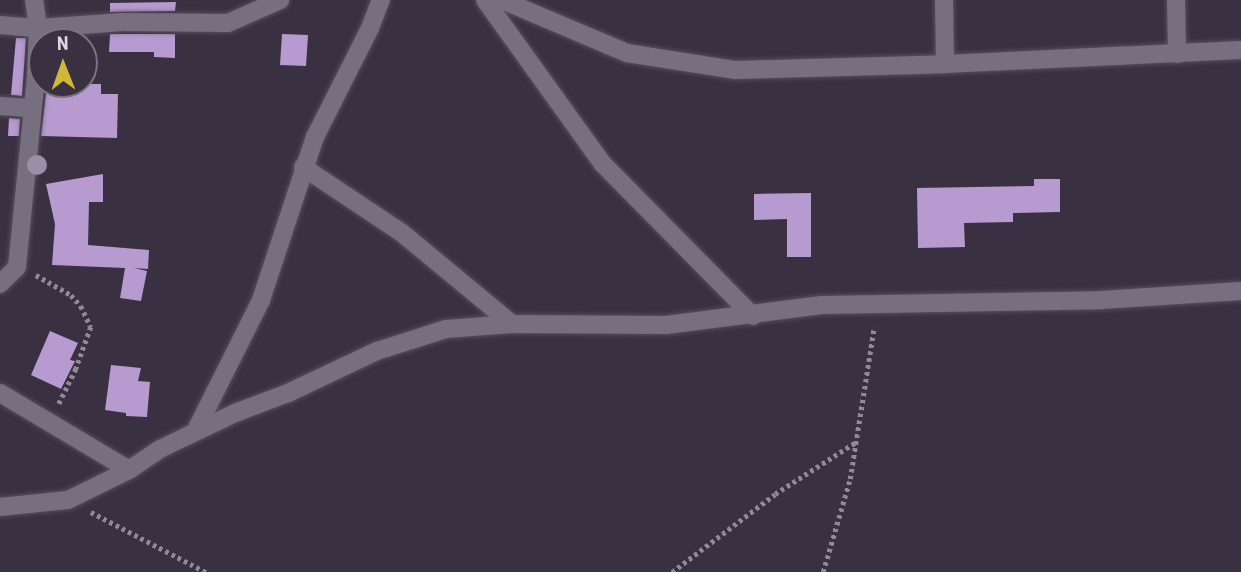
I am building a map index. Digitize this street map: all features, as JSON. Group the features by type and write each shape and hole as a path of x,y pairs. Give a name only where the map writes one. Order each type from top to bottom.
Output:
{"street":[{"path":"34,0 38,28"},
{"path":"0,25 38,28 123,22 228,23 280,0"},
{"path":"195,432 261,300 303,167 381,0"},
{"path":"485,0 602,163 753,316"},
{"path":"502,0 627,53 736,70 945,64 1241,50"},
{"path":"944,0 945,64"},
{"path":"1176,0 1177,54"},
{"path":"0,284 17,267 33,98"},
{"path":"0,106 32,108"},
{"path":"303,167 402,233 512,324"},
{"path":"0,507 68,500 129,470 160,449 195,432 377,351 446,329 512,324 666,325 753,316 822,305 1101,300 1241,291"},
{"path":"0,393 129,470"}],"path":[{"path":"17,267 71,295 81,306 91,327 76,369 48,424"},
{"path":"823,572 850,479 874,328 883,306"},
{"path":"672,572 775,494 857,442"},
{"path":"68,500 206,572"}],"building":[{"path":"176,2 175,11 110,12 110,3"},
{"path":"110,34 175,34 175,58 154,57 154,52 109,52"},
{"path":"282,34 308,35 306,66 280,65"},
{"path":"16,38 26,38 22,96 11,95"},
{"path":"98,84 101,84 101,94 118,94 117,138 41,136 45,98 98,98"},
{"path":"9,118 20,119 19,136 8,136"},
{"path":"103,174 103,202 89,202 88,245 149,250 148,269 134,268 147,271 141,301 120,298 125,268 52,265 55,224 46,184"},
{"path":"1034,179 1060,179 1060,212 1013,213 1013,222 964,223 965,247 918,248 917,188 1034,186"},
{"path":"811,193 811,257 787,257 787,219 754,220 754,194"},
{"path":"50,331 78,343 70,360 75,361 61,389 31,375"},
{"path":"111,365 141,368 138,381 150,382 147,417 126,416 126,413 105,410"}]}
